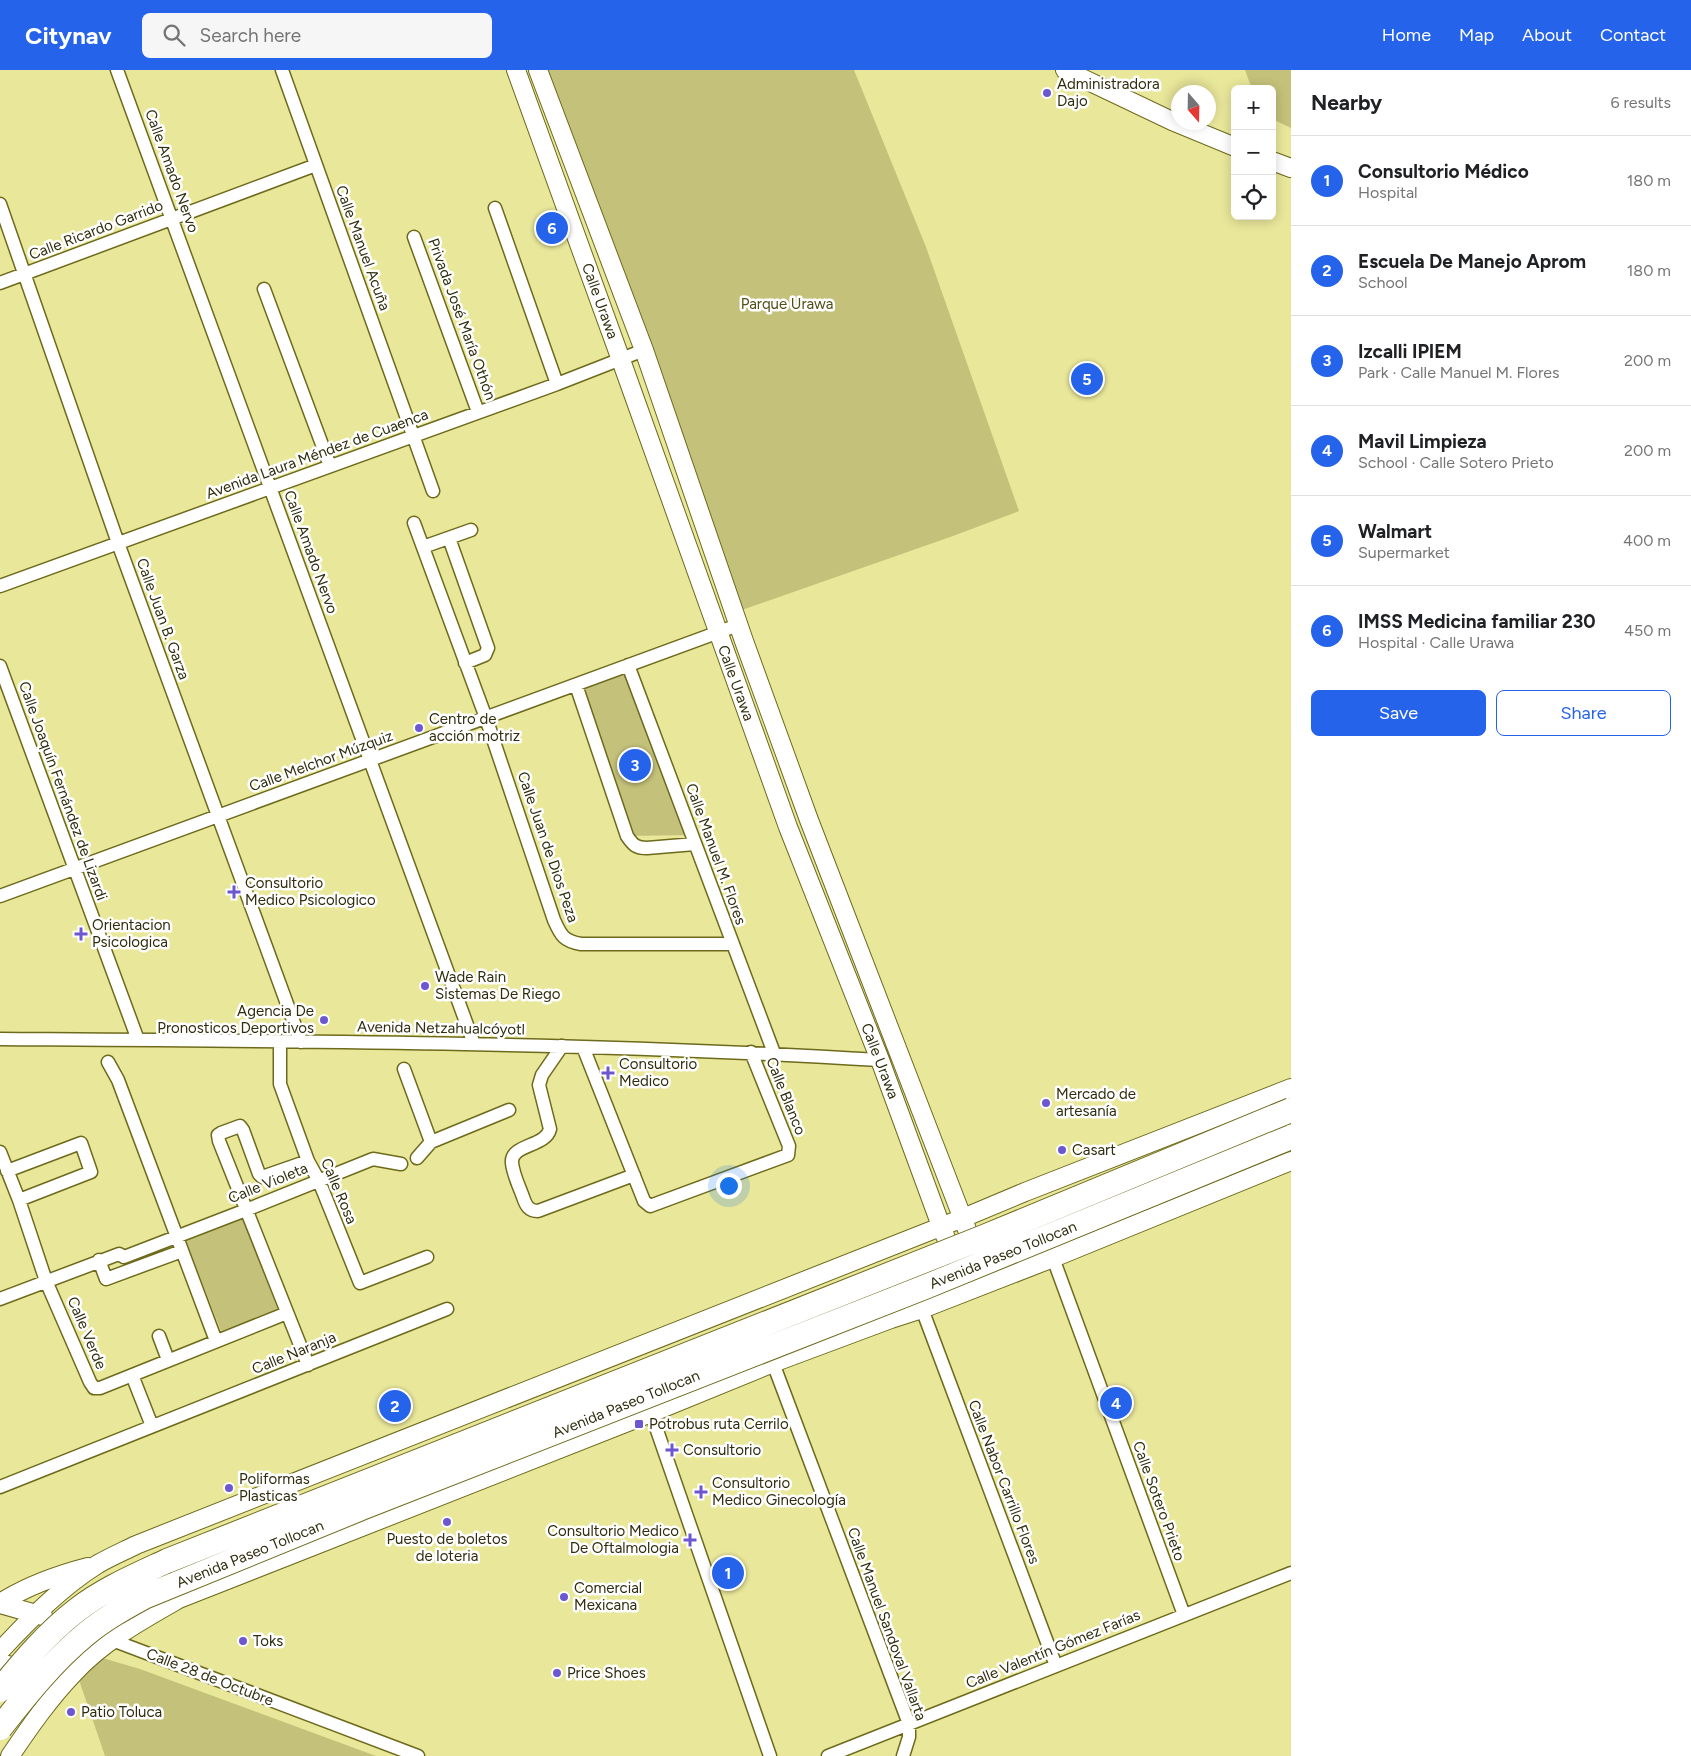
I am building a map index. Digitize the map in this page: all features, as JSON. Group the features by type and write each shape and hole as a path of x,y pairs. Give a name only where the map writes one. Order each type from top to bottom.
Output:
{"highway":[{"name":"Avenida Paseo Tollocan","path":"0,1690 49,1634 78,1609 113,1588 167,1561 984,1237 1291,1110"},
{"name":"Avenida Paseo Tollocan","path":"0,1728 44,1676 85,1635 113,1614 144,1597 364,1507 925,1286 1291,1137"}],"main road":[{"name":"Calle Urawa","path":"516,70 793,841 880,1060 941,1226 968,1291"},
{"name":"Calle Urawa","path":"538,70 644,350 738,625 808,820 988,1283"},
{"path":"1065,70 1172,121 1231,145"},
{"path":"524,94 544,87"},
{"path":"1276,162 1291,168"},
{"path":"0,1651 35,1614 59,1593 98,1564 136,1545 1291,1088"},
{"path":"1165,1137 1172,1139 1186,1154 1192,1173 1188,1192 1177,1208"},
{"name":"Avenida Paseo Tollocan","path":"10,1756 32,1723 74,1673 112,1640 141,1620 179,1599 773,1363 922,1309 1291,1162"},
{"path":"1025,1192 1011,1209 1008,1220 1013,1235 1017,1242 1029,1252 1045,1258 1053,1258"},
{"path":"866,1256 878,1253 886,1258 897,1273 901,1292 897,1311 892,1319"},
{"path":"183,1525 178,1540 179,1549 185,1561 195,1572 204,1577 223,1581"},
{"path":"0,1604 27,1588 57,1576 98,1564"},
{"name":"Calle 28 de Octubre","path":"0,1604 112,1640"},
{"path":"0,1663 11,1666 18,1671 30,1685 35,1704 32,1723"}],"street":[{"name":"Calle Amado Nervo","path":"117,70 474,1044"},
{"name":"Calle Manuel Acuña","path":"282,70 432,491"},
{"name":"Calle Ricardo Garrido","path":"0,283 316,165"},
{"name":"Calle Juan B. Garza","path":"0,204 118,543 301,1042"},
{"path":"495,208 557,384"},
{"name":"Privada José María Othón","path":"414,237 478,412"},
{"path":"264,288 330,466"},
{"name":"Avenida Laura Méndez de Cuaenca","path":"0,586 557,384 644,350"},
{"name":"Calle Juan de Dios Peza","path":"414,523 486,718 554,920 563,937 570,942 581,944 732,944"},
{"path":"423,548 471,530"},
{"path":"449,538 488,648 485,655 466,663"},
{"name":"Calle Melchor Múzquiz","path":"0,896 738,625"},
{"name":"Calle Joaquín Fernández de Lizardi","path":"0,666 138,1040"},
{"name":"Calle Manuel M. Flores","path":"628,666 774,1053"},
{"path":"576,685 627,836 633,845 639,848 647,848 695,844"},
{"name":"Avenida Netzahualcóyotl","path":"0,1038 562,1046 774,1053 880,1060"},
{"name":"Calle Rosa","path":"280,1042 280,1084 308,1161 319,1181 360,1283 427,1257"},
{"path":"562,1046 542,1075 539,1085 550,1129 549,1134 513,1155 512,1161 525,1203 533,1212 538,1212 634,1175 583,1047"},
{"name":"Calle Blanco","path":"634,1175 644,1201 650,1206 788,1155 789,1146 751,1052"},
{"path":"108,1062 118,1080 216,1341"},
{"path":"404,1069 432,1142"},
{"path":"417,1158 432,1142 509,1110"},
{"path":"308,1161 262,1177 259,1174 240,1126 218,1136 308,1365"},
{"path":"7,1171 82,1143 91,1172 19,1200"},
{"name":"Calle Verde","path":"0,1152 19,1200 46,1281 94,1388 100,1388 287,1313"},
{"name":"Calle Violeta","path":"0,1299 99,1260 119,1254 124,1257 373,1159 401,1164"},
{"path":"99,1260 106,1279 182,1251"},
{"name":"Calle Sotero Prieto","path":"1053,1258 1184,1615"},
{"name":"Calle Naranja","path":"0,1487 447,1309"},
{"name":"Calle Nabor Carrillo Flores","path":"922,1309 1056,1666"},
{"path":"159,1336 168,1360"},
{"name":"Calle Manuel Sandoval Vallarta","path":"773,1363 909,1724 909,1737 903,1756"},
{"path":"132,1375 152,1426"},
{"path":"651,1413 770,1756"},
{"name":"Calle Valentín Gómez Farías","path":"828,1756 1291,1573"},
{"name":"Calle 28 de Octubre","path":"112,1640 418,1756"}],"green space":[{"name":"Parque Urawa","path":"544,70 854,70 926,247 1019,511 739,611"},
{"path":"1245,70 1291,70 1291,128 1276,121 1276,85 1251,85"},
{"path":"628,665 692,835 627,836 576,685"},
{"path":"243,1217 278,1310 221,1331 185,1239"},
{"path":"99,1657 140,1669 376,1756 105,1756 78,1677"}],"place":[{"name":"Administradora Dajo","path":"1047,93"},
{"name":"IMSS Medicina familiar 230","path":"552,228"},
{"name":"Walmart","path":"1087,379"},
{"name":"Centro de acción motriz","path":"419,728"},
{"name":"Izcalli IPIEM","path":"635,765"},
{"name":"Consultorio Medico Psicologico","path":"234,892"},
{"name":"Orientacion Psicologica","path":"81,934"},
{"name":"Wade Rain Sistemas De Riego","path":"425,986"},
{"name":"Agencia De Pronosticos Deportivos","path":"324,1020"},
{"name":"Consultorio Medico","path":"608,1073"},
{"name":"Mercado de artesanía","path":"1046,1103"},
{"name":"Casart","path":"1062,1150"},
{"name":"Mavil Limpieza","path":"1116,1403"},
{"name":"Escuela De Manejo Aprom","path":"395,1406"},
{"name":"Potrobus ruta Cerrilo","path":"639,1424"},
{"name":"Consultorio","path":"672,1450"},
{"name":"Poliformas Plasticas","path":"229,1488"},
{"name":"Consultorio Medico Ginecología","path":"701,1492"},
{"name":"Puesto de boletos de loteria","path":"447,1522"},
{"name":"Consultorio Medico De Oftalmologia","path":"690,1540"},
{"name":"Consultorio Médico","path":"728,1573"},
{"name":"Comercial Mexicana","path":"564,1597"},
{"name":"Toks","path":"243,1641"},
{"name":"Price Shoes","path":"557,1673"},
{"name":"Patio Toluca","path":"71,1712"}]}
